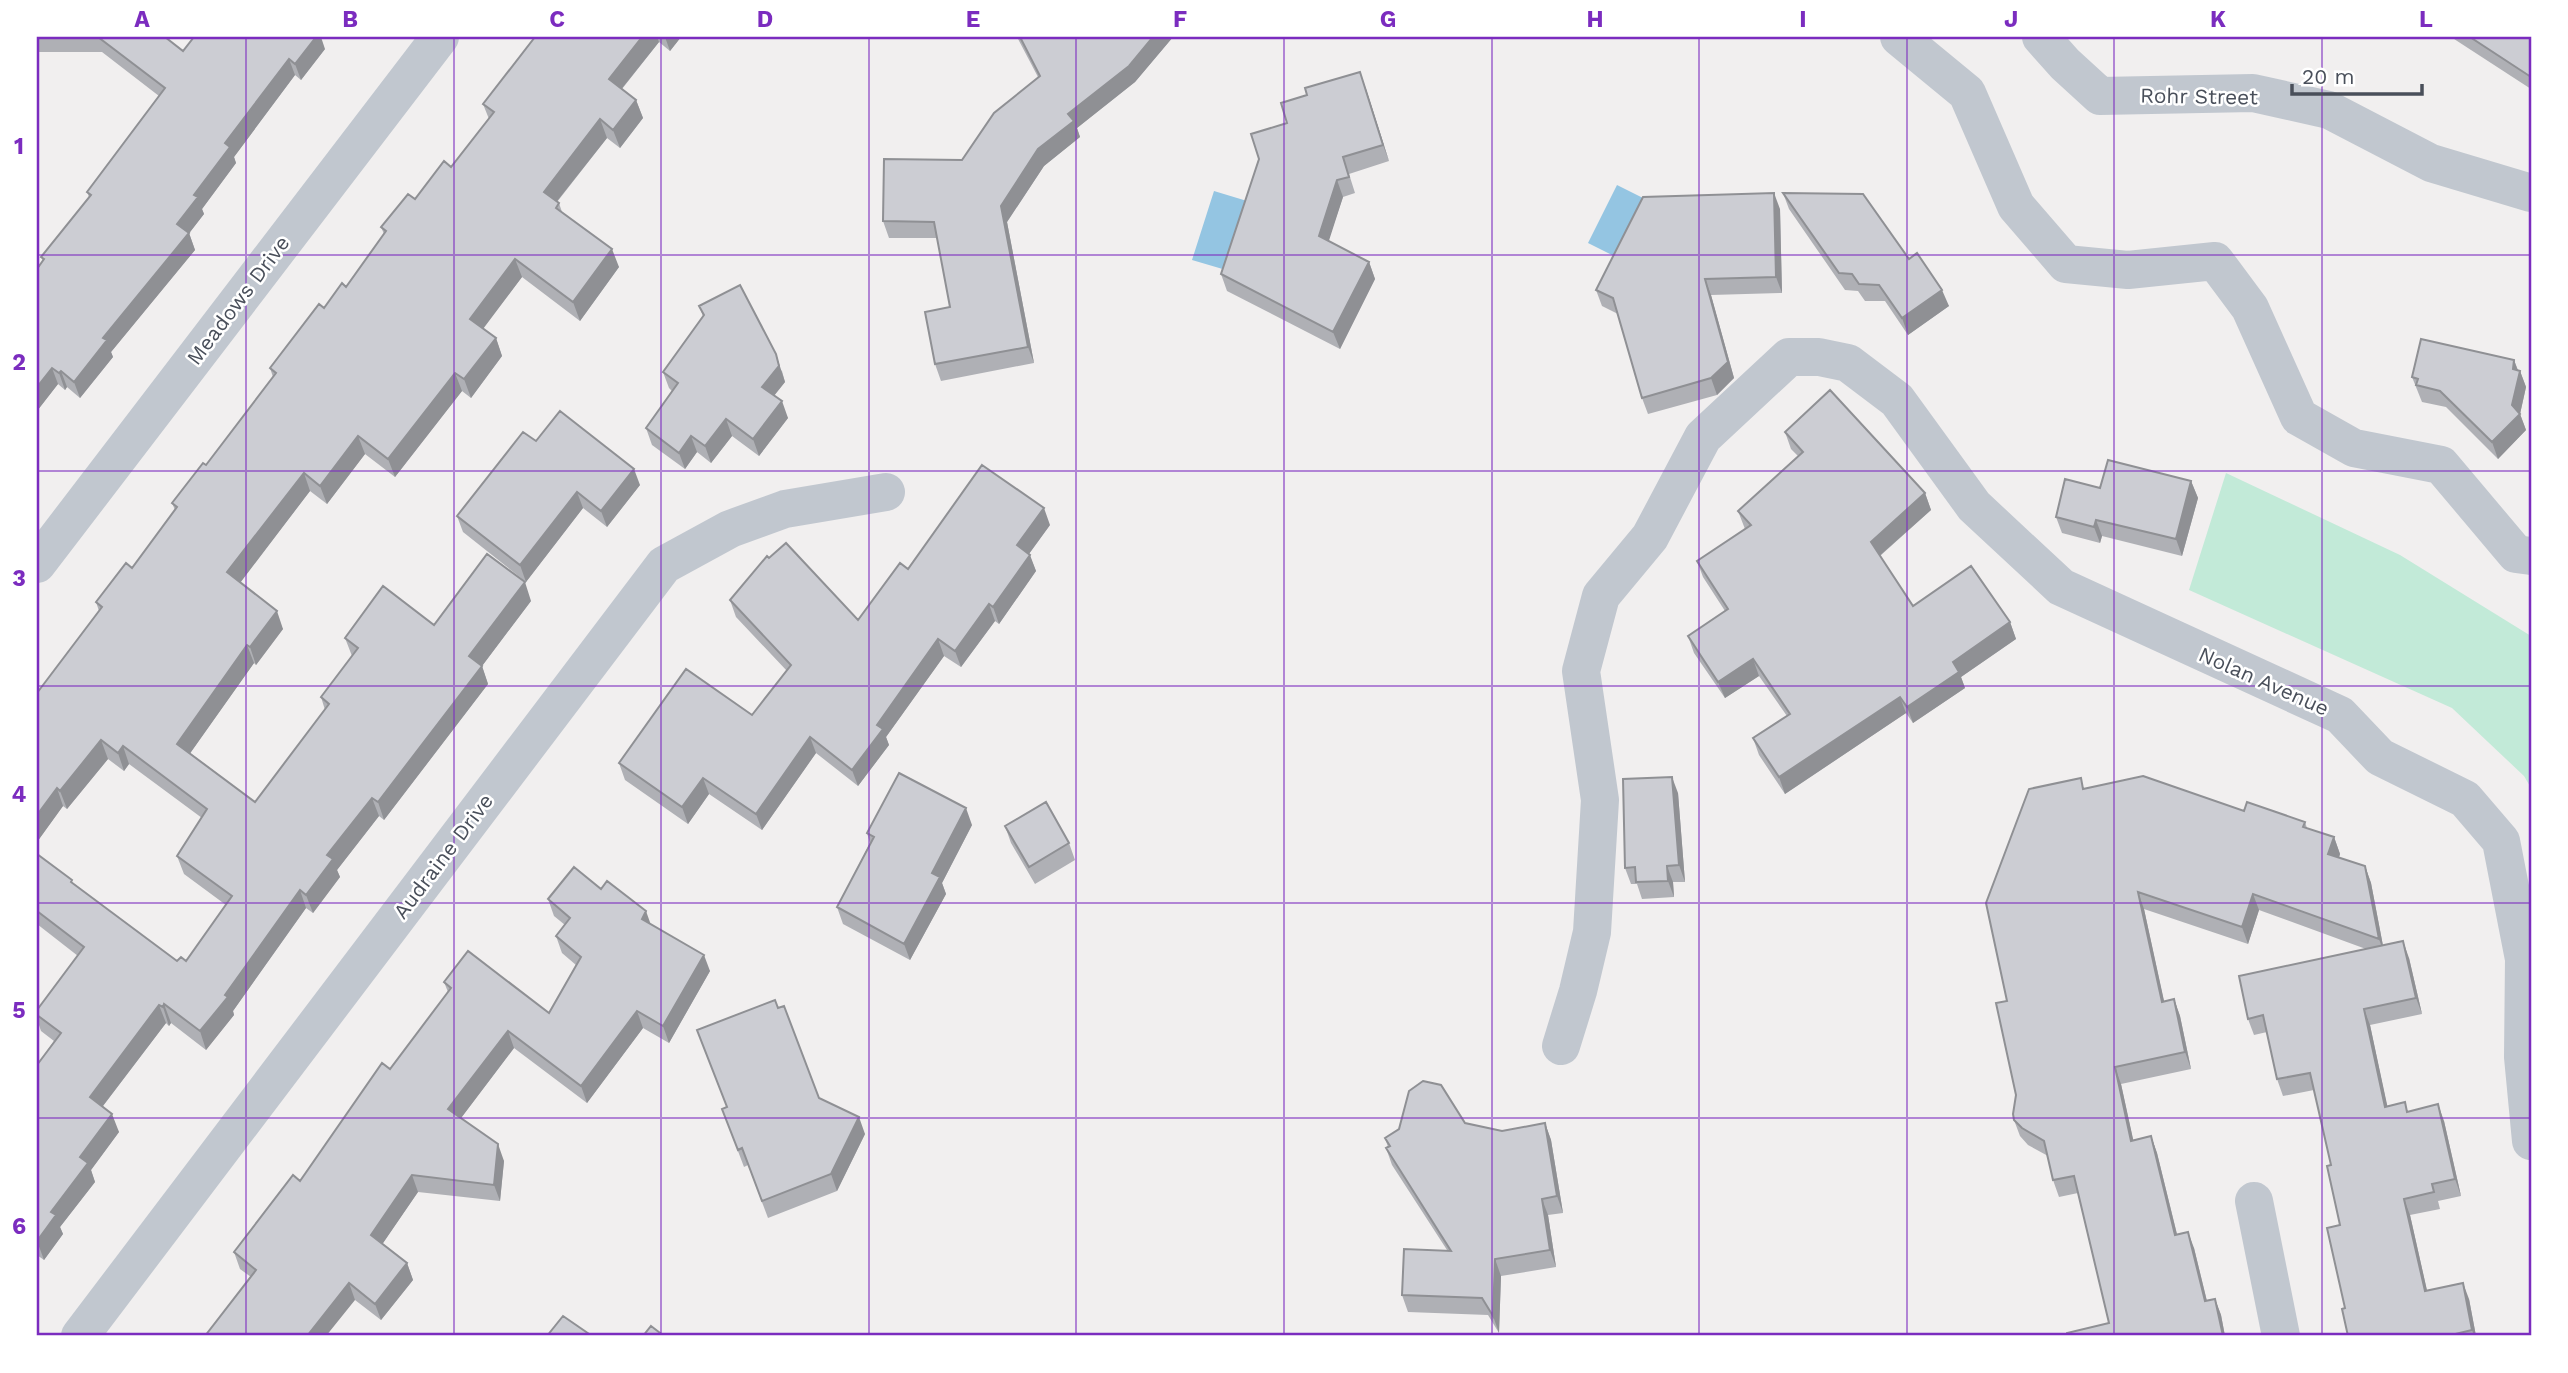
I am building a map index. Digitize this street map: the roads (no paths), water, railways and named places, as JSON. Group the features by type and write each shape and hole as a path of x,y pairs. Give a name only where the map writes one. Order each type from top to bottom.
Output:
{"street":[{"name":"Meadows Drive","path":"37,564 440,37"},
{"path":"1899,37 1967,93 2016,206 2066,264 2128,271 2215,261 2250,309 2299,417 2354,448 2441,465 2516,554 2531,556"},
{"name":"Rohr Street","path":"2041,37 2065,64 2100,96 2253,93 2329,110 2431,163 2531,193"},
{"name":"Nolan Avenue","path":"1561,1046 1592,932 1600,800 1581,671 1601,596 1650,537 1703,437 1789,357 1819,357 1848,363 1897,400 1975,506 2061,587 2340,715 2380,757 2465,799 2501,841 2525,959 2523,1057 2531,1140"},
{"name":"Audraine Drive","path":"80,1336 663,565 730,529 785,509 886,492"},
{"path":"2254,1201 2281,1336"}],"water":[{"path":"1617,185 1643,198 1614,256 1588,243"},
{"path":"1214,191 1247,201 1226,270 1192,260"}]}
